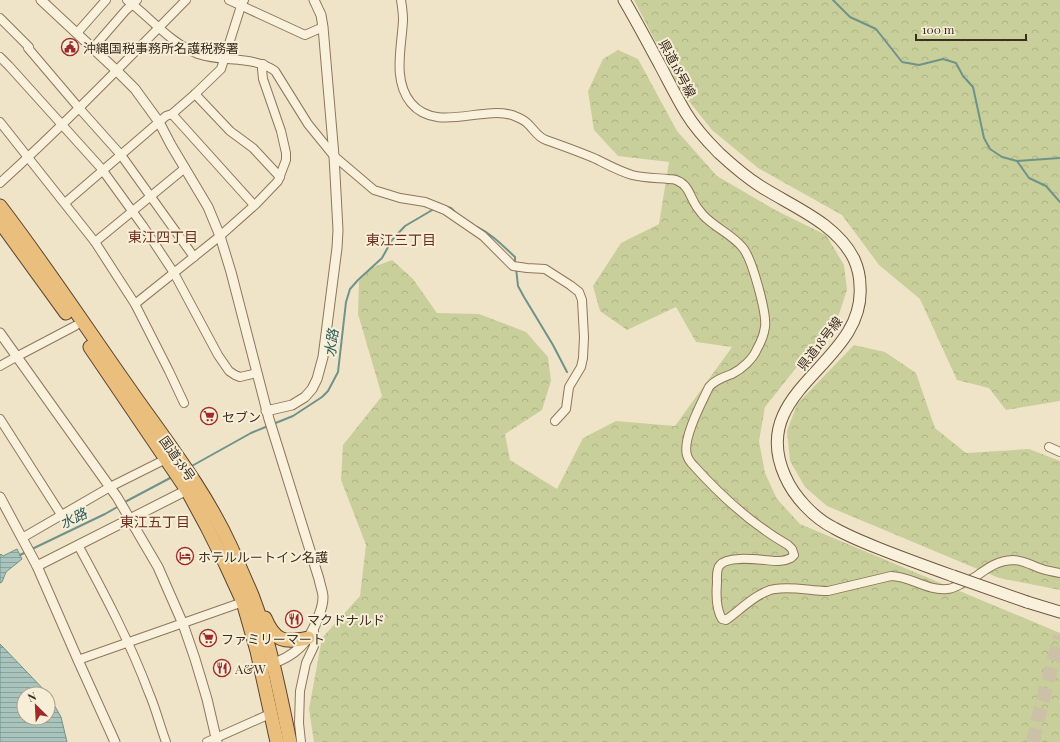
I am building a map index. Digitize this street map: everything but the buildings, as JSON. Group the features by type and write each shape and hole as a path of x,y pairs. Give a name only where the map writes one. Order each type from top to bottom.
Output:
{"highway":[{"name":"国道58号","path":"0,206 28,243 126,384 186,482 226,565 247,599 257,651 267,665 283,707 290,742"},
{"name":"国道58号","path":"0,222 173,462"},
{"path":"247,599 261,608 270,630 277,636 289,641 295,641 311,633"},
{"name":"国道58号","path":"267,665 272,712 278,742"}],"main road":[{"name":"県道18号線","path":"624,0 685,112 698,130 720,154 758,185 816,219 835,234 855,260 861,290 858,312 849,332 817,371 798,390 784,411 778,435 778,453 782,469 789,486 808,508 832,528 856,539 953,576 1060,612"}],"street":[{"path":"42,0 135,89 159,122 208,207 220,236 273,433 323,597 322,606 311,633 298,650 286,658 267,665"},
{"path":"77,33 106,0"},
{"path":"0,183 62,125 186,0"},
{"path":"229,0 242,3 305,35 323,27"},
{"path":"268,415 305,397 312,389 317,379 321,368 338,248 338,213 323,27 321,15 314,0"},
{"path":"401,0 403,18 400,65 401,80 410,102 422,113 442,117 481,114 512,115 527,123 540,137 595,158 613,168 634,175 677,180 683,184 689,192 695,205 707,219 735,240 744,248 748,255 766,317 763,335 757,350 746,364 738,370 712,383 709,387 690,431 687,444 687,455 698,471 730,502 757,524 788,545 792,549 794,555 791,558 781,561 747,559 728,561 720,564 718,568 717,591 719,614 722,619 726,620 763,594 774,589 819,591 897,576 929,587 946,590 974,578 986,569 998,563 1014,560 1060,573"},
{"path":"93,48 132,1 170,38 186,49 211,58 260,63 269,66 275,71 308,124 334,156 374,190 400,198 425,202 445,210 483,236 513,266 544,269 579,292 582,300 584,337 583,358 581,367 569,386 566,409 555,421"},
{"path":"65,203 166,116 172,114 221,69 242,3"},
{"path":"0,18 29,47 79,108 121,155 194,258"},
{"path":"0,57 103,170 174,273 218,355 229,371 240,377 257,373"},
{"path":"135,304 220,236 278,181 286,160 286,153 282,131 264,79 262,69 263,64"},
{"path":"195,94 230,131 253,148 280,176"},
{"path":"172,114 254,205"},
{"path":"0,122 96,242 135,304 184,403"},
{"path":"96,242 185,168"},
{"path":"0,366 16,356 75,326"},
{"path":"0,333 117,497 158,567 183,624 195,659 207,699 213,741 272,712"},
{"path":"0,419 62,516"},
{"path":"1049,447 1060,452"},
{"path":"24,542 62,516 110,487 173,462"},
{"path":"37,566 130,519 186,482"},
{"path":"0,497 37,566 115,742"},
{"path":"78,545 128,642 150,693 166,742"},
{"path":"78,660 183,624 247,599"},
{"path":"301,742 298,722 300,691 306,663 314,646 311,633"}],"green space":[{"path":"634,0 1060,0 1060,401 1006,410 989,388 957,380 920,299 879,265 842,215 758,168 712,130 681,91"},
{"path":"618,50 638,59 677,131 717,176 777,211 826,235 844,265 847,290 839,314 765,407 759,441 765,473 777,499 800,524 1060,633 1060,742 314,742 309,709 322,638 360,596 366,545 341,480 343,445 382,396 358,314 359,281 371,268 392,260 413,279 437,313 479,314 526,332 548,357 551,381 542,410 505,434 510,460 557,489 583,438 616,421 675,426 732,347 696,342 676,307 627,330 600,311 593,286 621,243 659,224 669,162 618,156 594,130 588,91 603,59"},
{"path":"854,345 885,352 916,373 935,428 966,453 1029,449 1060,461 1060,590 999,578 827,506 805,487 790,461 787,431 797,404"}],"water":[{"path":"17,549 22,559 6,572 2,582 0,583 0,555 1,554 3,556"},
{"path":"0,644 40,686 16,686 16,726 56,726 56,708 61,717 67,742 0,742"}],"waterway":[{"path":"833,0 850,17 876,29 902,62 919,65 943,59 956,63 963,76 973,87 984,138 990,149 1002,157 1017,161 1029,178 1046,186 1060,202"},
{"path":"1017,161 1060,158"},
{"name":"水路","path":"447,207 451,208 457,214"},
{"name":"水路","path":"273,424 293,416 322,397 328,391 338,372 346,302 350,289 382,258 392,240 405,226 434,209"},
{"name":"水路","path":"477,227 493,237 515,257 515,264"},
{"name":"水路","path":"516,268 518,286 553,345 567,372"},
{"name":"水路","path":"190,467 251,433 268,426"},
{"name":"水路","path":"123,503 172,477"},
{"name":"水路","path":"32,549 119,506"},
{"name":"水路","path":"20,555 26,552"}],"tunnel":[{"path":"1033,742 1060,636"}],"place":[{"name":"沖縄国税事務所名護税務署","path":"70,47"},
{"name":"セブン","path":"209,416"},
{"name":"ホテルルートイン名護","path":"185,556"},
{"name":"マクドナルド","path":"294,619"},
{"name":"ファミリーマート","path":"208,638"},
{"name":"A&W","path":"222,668"}],"district":[{"name":"東江四丁目","path":"163,236"},
{"name":"東江三丁目","path":"401,239"},
{"name":"東江五丁目","path":"155,521"}]}
